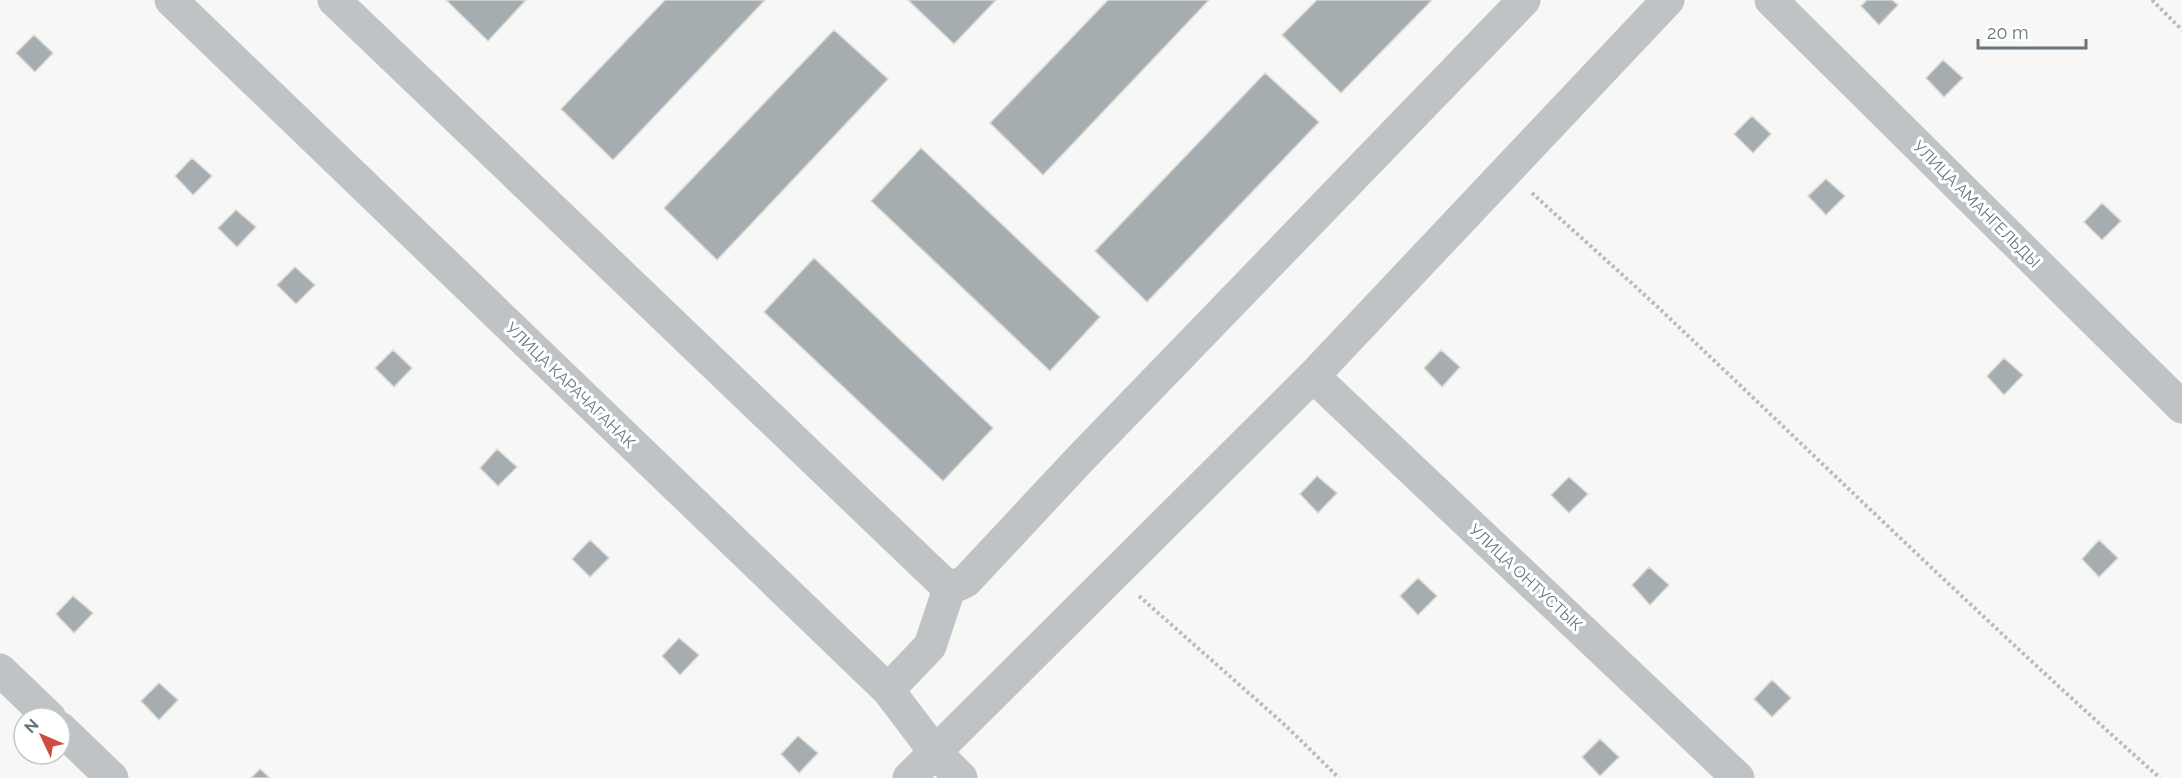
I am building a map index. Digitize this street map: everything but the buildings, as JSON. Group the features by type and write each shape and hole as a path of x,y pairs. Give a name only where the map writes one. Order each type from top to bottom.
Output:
{"street":[{"name":"УЛИЦА КАРАЧАГАНАК","path":"171,0 888,690 935,752 961,778"},
{"path":"334,0 933,573 950,586 966,581 1081,458 1524,0"},
{"path":"909,778 1313,376 1668,0"},
{"name":"УЛИЦА АМАНГЕЛЬДЫ","path":"1771,0 2182,407"},
{"name":"УЛИЦА ОНТУСТЫК","path":"1313,376 1738,778"},
{"path":"888,690 930,646 950,586"},
{"path":"0,670 38,706"},
{"path":"72,740 112,778"}],"path":[{"path":"2152,0 2182,30"},
{"path":"1507,170 1682,329 1852,494 2040,671 2160,778"},
{"path":"1114,574 1286,726 1339,778"}]}
